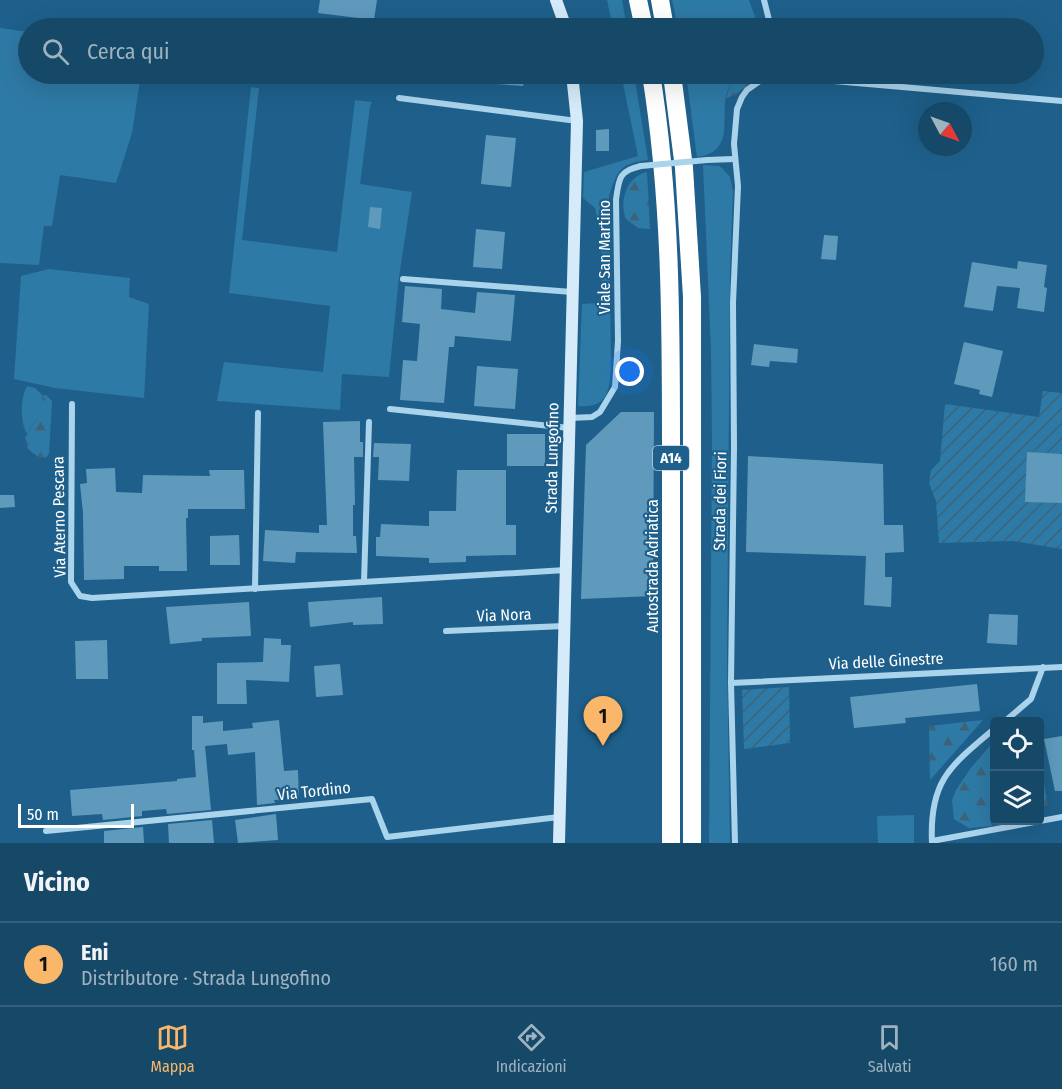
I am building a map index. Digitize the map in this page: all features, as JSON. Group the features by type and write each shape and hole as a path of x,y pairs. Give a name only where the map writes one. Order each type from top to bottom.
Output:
{"highway":[{"path":"638,0 642,18"},
{"path":"660,0 663,18"},
{"name":"Autostrada Adriatica","path":"652,84 662,149 669,250 671,843"},
{"name":"A14","path":"673,84 684,168 692,297 692,843"}],"main road":[{"path":"556,0 562,18"},
{"name":"Strada Lungofino","path":"559,843 577,121 573,84"}],"street":[{"path":"764,0 768,18"},
{"path":"734,159 737,109 742,97 754,84"},
{"path":"868,84 1062,101"},
{"path":"399,98 577,121"},
{"name":"Viale San Martino","path":"569,423 592,417 600,412 615,387 618,340 617,189 623,172 641,166 734,159"},
{"name":"Strada dei Fiori","path":"734,159 738,186 733,303 731,683 735,843"},
{"path":"403,279 572,292"},
{"name":"Via Aterno Pescara","path":"72,404 71,582 80,596 92,598 566,570"},
{"path":"390,409 569,423"},
{"path":"255,589 258,413"},
{"path":"364,582 369,422"},
{"name":"Via Nora","path":"446,631 564,626"},
{"path":"1010,717 1031,699 1043,667"},
{"name":"Via delle Ginestre","path":"731,683 1062,667"},
{"path":"990,732 965,753 941,783 932,815 932,842 1062,817"},
{"name":"Via Tordino","path":"46,831 372,799 387,837 559,817"}],"green space":[{"path":"607,0 622,0 625,18 611,18"},
{"path":"672,0 749,0 755,18 676,18"},
{"path":"0,28 18,31 18,84 139,84 132,133 116,183 60,175 52,226 44,226 39,265 0,263"},
{"path":"623,84 636,84 648,160 625,166 617,174 609,196 611,368 609,385 601,401 588,406 578,406 582,304 597,303 602,293 601,234 595,208 583,198 584,172 638,156"},
{"path":"687,84 730,84 726,96 724,134 721,142 709,154 697,157"},
{"path":"731,84 749,84 734,96 726,98"},
{"path":"251,87 259,88 242,240 337,252 355,100 372,102 360,184 412,192 399,277 389,377 342,374 340,410 217,401 224,362 323,372 330,306 229,293"},
{"path":"703,165 719,166 723,169 730,177 733,191 730,273 727,660 730,843 709,843 712,440 711,350"},
{"path":"647,172 650,229 638,228 626,219 623,205 629,184"},
{"path":"49,269 130,278 129,297 149,304 144,398 55,388 14,379 21,276"},
{"path":"27,386 35,388 43,396 40,413 27,434 22,410"},
{"path":"1043,391 1062,393 1062,549 1013,541 939,543 936,501 929,483 931,470 940,461 945,404 1039,417"},
{"path":"46,395 52,401 49,453 47,457 40,458 28,449 25,438 37,418 43,396"},
{"path":"789,687 790,743 744,749 742,690"},
{"path":"983,720 930,780 929,726"},
{"path":"990,746 990,825 992,826 969,828 954,819 952,800 970,769"},
{"path":"1044,784 1048,805 1044,806"},
{"path":"914,815 914,843 878,843 877,816"}],"building":[{"path":"320,0 377,0 374,18 318,13"},
{"path":"496,84 523,84 523,86"},
{"path":"609,129 609,151 596,151 596,130"},
{"path":"486,135 516,138 511,187 481,184"},
{"path":"370,207 382,208 380,229 368,227"},
{"path":"476,229 505,232 502,269 473,267"},
{"path":"824,235 838,236 836,260 821,259"},
{"path":"1018,261 1047,265 1044,312 1017,308 1020,288 997,286 993,311 964,307 972,262 1017,269"},
{"path":"405,286 442,289 441,309 475,313 477,292 515,295 511,341 455,336 454,347 449,347 444,403 400,400 403,360 417,361 420,324 402,322"},
{"path":"964,342 1003,351 992,397 979,394 980,390 954,384"},
{"path":"754,344 798,349 797,363 770,361 769,367 751,365"},
{"path":"477,366 518,369 515,409 474,406"},
{"path":"621,412 654,412 653,596 581,599 586,445"},
{"path":"360,421 363,457 354,457 353,536 356,536 357,553 296,552 295,563 263,561 265,530 319,533 319,525 327,525 323,422"},
{"path":"507,434 545,434 545,466 507,466"},
{"path":"374,443 411,444 409,481 378,480 379,457 373,457"},
{"path":"1027,452 1062,454 1062,503 1025,502"},
{"path":"748,456 883,464 884,525 903,525 904,552 885,553 885,577 892,577 891,607 864,605 866,556 746,552"},
{"path":"115,468 116,492 142,493 143,475 210,476 209,470 244,470 245,509 188,509 188,518 186,518 187,571 159,571 159,566 124,566 124,579 84,580 80,484 87,483 86,469"},
{"path":"457,470 506,470 506,525 516,525 516,555 466,556 466,562 429,563 429,558 376,556 376,537 380,537 381,524 429,526 429,511 456,511"},
{"path":"0,495 14,495 15,507 0,508"},
{"path":"239,535 240,565 210,565 210,536"},
{"path":"382,597 383,624 353,625 353,622 310,627 308,602"},
{"path":"249,602 251,636 202,638 202,641 170,644 166,607"},
{"path":"989,614 1018,615 1017,645 987,643"},
{"path":"264,638 281,639 281,645 291,645 289,682 246,680 247,704 217,704 217,663 263,662"},
{"path":"107,640 108,679 76,679 75,641"},
{"path":"340,664 343,695 316,697 314,666"},
{"path":"977,684 980,711 905,718 906,723 854,728 850,697"},
{"path":"192,716 203,716 203,723 223,721 223,731 253,728 252,723 279,720 284,771 298,770 299,799 274,800 275,803 257,805 255,752 228,755 227,744 205,746 211,810 167,814 166,809 142,811 142,816 103,820 102,814 72,816 70,790 177,781 177,779 196,777 194,750 192,750"},
{"path":"1062,736 1062,791 1055,791 1044,739"},
{"path":"276,814 278,840 238,843 235,820"},
{"path":"212,820 214,843 169,843 168,824"},
{"path":"143,827 144,843 104,843 104,831"}],"place":[{"name":"Eni","path":"603,746"}]}
